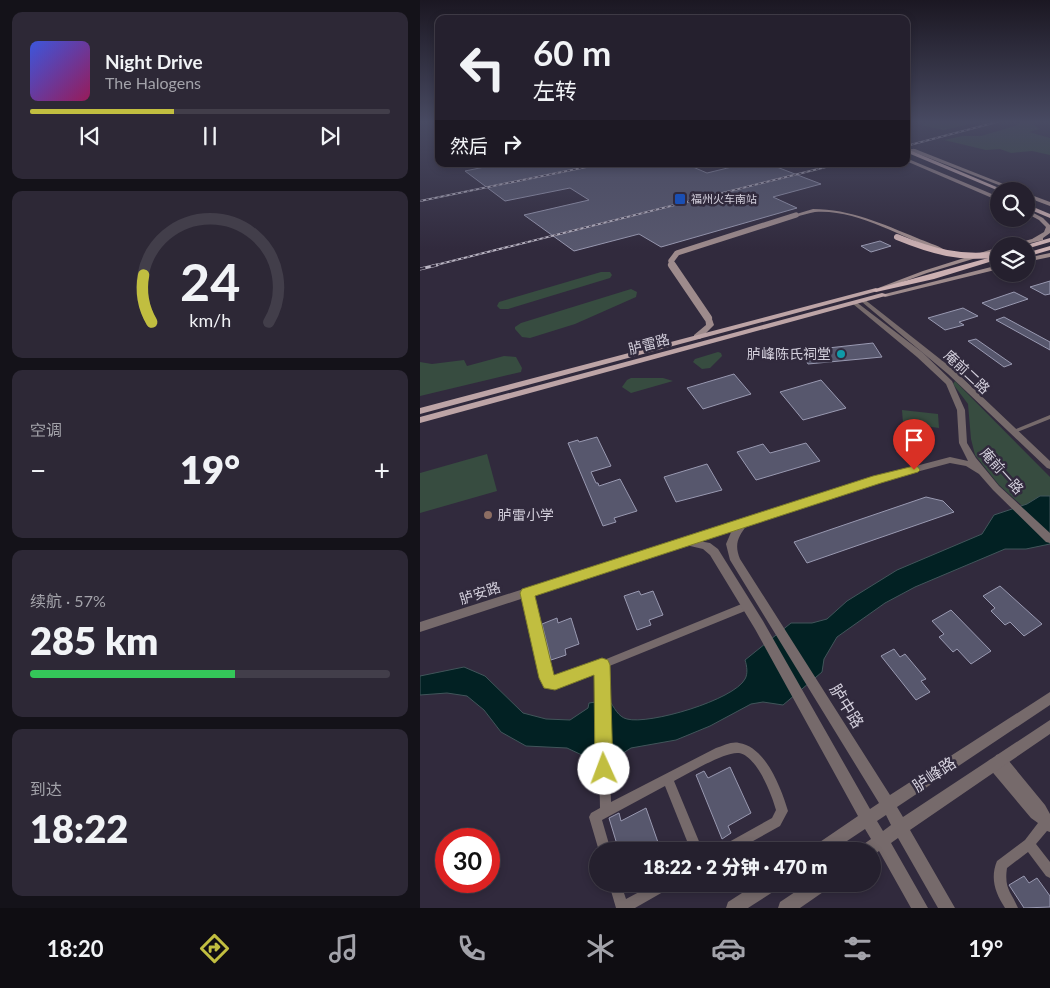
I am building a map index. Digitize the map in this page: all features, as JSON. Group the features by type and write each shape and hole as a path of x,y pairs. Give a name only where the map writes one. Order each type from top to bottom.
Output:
{"highway":[{"path":"928,164 990,190"},
{"path":"940,164 990,183"},
{"path":"977,178 990,184"},
{"path":"1035,201 1050,207"},
{"path":"1035,210 1050,216"},
{"path":"900,236 948,256 972,258 990,257"},
{"path":"1035,245 1050,241"},
{"path":"1035,252 1050,248"},
{"path":"885,295 990,259"},
{"path":"876,290 990,264"}],"main road":[{"path":"916,164 990,195"},
{"path":"926,164 990,195"},
{"path":"977,178 990,183"},
{"path":"977,178 990,182"},
{"path":"697,337 710,325 708,318 672,266 671,261 678,253 796,215 818,212 838,214 951,252 966,255 983,254"},
{"path":"1035,214 1050,221"},
{"path":"1035,215 1049,227 1047,233 1035,239"},
{"path":"1035,239 1050,241"},
{"path":"876,290 990,252"},
{"path":"1035,257 1050,254"},
{"path":"885,295 990,269"},
{"name":"胪雷路","path":"423,410 876,290"},
{"name":"胪雷路","path":"420,420 885,295"}],"street":[{"name":"庵前二路","path":"859,302 951,372 1050,466"},
{"name":"庵前一路","path":"859,302 914,350 949,384 961,410 963,443 980,470 1050,539"},
{"path":"1013,432 1050,417"},
{"path":"963,443 950,460 968,464 980,470"},
{"name":"胪安路","path":"420,627 877,479 950,460"},
{"name":"胪中路","path":"743,522 731,540 731,550 888,805 947,908"},
{"path":"685,542 706,546 714,552 763,631 920,908"},
{"path":"527,593 547,678 550,683 555,683 602,665 747,606"},
{"path":"602,665 606,811"},
{"name":"胪峰路","path":"833,842 1050,698"},
{"name":"胪峰路","path":"881,841 1050,726"},
{"path":"602,842 595,818 720,752 733,748 748,751 756,758 779,797 782,811 776,822 740,842"},
{"path":"996,762 1035,814 1048,824 1028,844 1001,865 998,878 1002,892 1012,908"},
{"path":"668,779 693,842"},
{"path":"1028,844 1050,872"},
{"path":"617,892 622,908 651,892"},
{"path":"734,908 758,892"},
{"path":"786,908 809,892"}],"shaded area":[{"path":"601,272 610,272 612,275 610,278 508,309 500,309 497,306 499,302"},
{"path":"631,289 637,292 636,297 575,324 530,338 522,337 515,329 521,323"},
{"path":"718,352 722,356 710,368 702,369 693,362 695,359"},
{"path":"504,356 516,357 522,368 521,372 420,396 420,362 432,364 464,360 467,366"},
{"path":"631,378 663,378 673,381 631,393 622,387"},
{"path":"955,381 1050,477 1050,531 999,485 975,455 971,439 968,404 953,384"},
{"path":"902,410 938,414 939,428 903,423"},
{"path":"487,454 497,491 420,513 420,473"},
{"path":"1040,496 1050,496 1050,544 1026,549 1005,549 915,587 885,603 837,637 824,659 822,672 783,705 763,702 751,704 710,726 676,740 631,748 620,755 617,763 596,767 584,756 567,748 526,746 501,732 484,710 467,696 447,693 420,695 420,676 464,667 485,676 523,713 546,719 570,720 588,708 589,703 609,700 619,714 627,719 653,718 690,709 725,695 738,687 746,677 745,660 791,623 812,623 827,619 847,601 897,570 982,534 994,515 1027,504"}],"building":[{"name":"福州火车南站","path":"484,167 693,167 707,173 732,167 777,167 821,184 773,197 797,208 661,247 639,234 574,251 524,215 589,200 570,188 505,201 465,171"},
{"path":"880,241 891,246 871,252 861,246"},
{"path":"1050,281 1050,294 1045,295 1030,287"},
{"path":"1014,292 1028,299 995,310 982,303"},
{"path":"963,308 978,316 959,322 964,325 945,330 928,318"},
{"path":"1004,317 1050,342 1050,350 996,320"},
{"path":"976,339 1012,364 1004,367 968,341"},
{"name":"胪峰陈氏祠堂","path":"873,343 882,357 808,364 801,351"},
{"path":"734,374 751,394 703,409 687,388"},
{"path":"821,380 846,408 803,420 780,392"},
{"path":"597,437 611,466 591,472 596,483 599,486 620,479 637,511 614,518 616,522 603,526 568,443"},
{"path":"806,443 820,461 756,480 737,452 763,444 770,453"},
{"path":"707,464 722,490 676,502 664,477"},
{"path":"926,497 943,501 954,512 807,563 794,542"},
{"path":"1000,586 1042,624 1024,636 1010,622 1005,625 991,611 995,608 983,596"},
{"path":"639,591 641,595 653,591 663,615 649,620 651,625 637,630 624,596"},
{"path":"951,610 991,651 971,664 957,649 953,652 939,637 944,634 932,621"},
{"path":"557,618 558,623 571,618 579,644 565,649 566,655 551,660 542,624"},
{"path":"894,649 900,657 905,654 926,679 921,681 930,692 916,700 881,656"},
{"path":"730,767 751,813 728,826 731,833 722,839 696,775 704,771 708,778"},
{"path":"646,808 658,842 616,842 609,818 619,813 621,821"},
{"path":"1024,876 1029,883 1037,878 1050,896 1050,907 1024,908 1009,885"}],"railway":[{"path":"420,201 586,167"},
{"path":"432,266 826,167"},
{"path":"420,269 437,265"}],"place":[{"name":"福州火车南站","path":"680,199"},
{"name":"胪峰陈氏祠堂","path":"841,354"},
{"name":"胪雷小学","path":"488,515"}],"route":[{"path":"604,769 602,665 555,683 550,683 547,678 527,593 877,479 914,470"}]}
